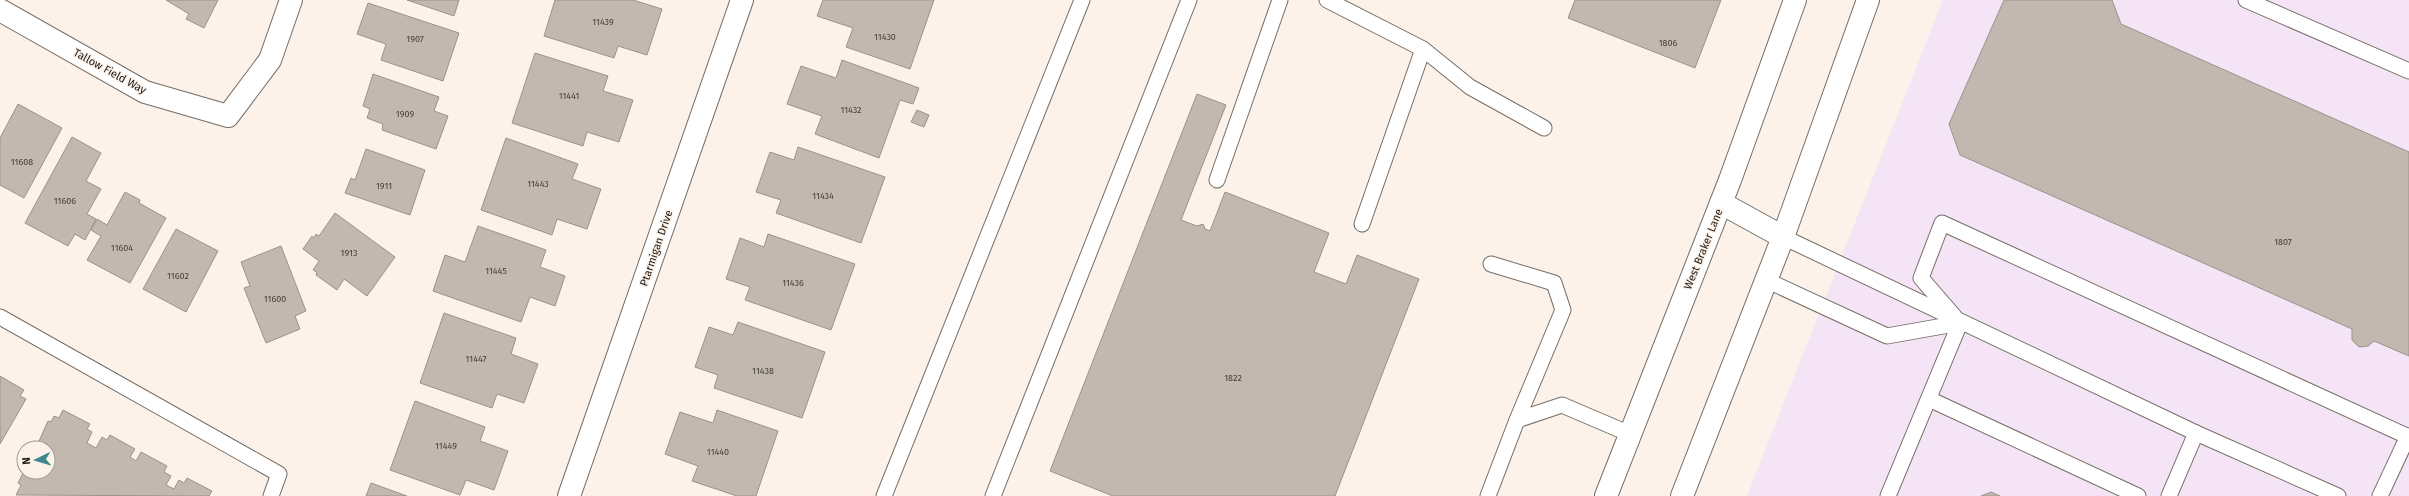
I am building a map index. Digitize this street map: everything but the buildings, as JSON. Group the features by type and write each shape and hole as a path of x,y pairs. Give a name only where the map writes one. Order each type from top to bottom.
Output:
{"main road":[{"name":"Tallow Field Way","path":"0,10 145,92 228,116 270,60 291,0"},
{"name":"Ptarmigan Drive","path":"569,496 742,0"},
{"name":"West Braker Lane","path":"1606,496 1721,203 1795,0"},
{"path":"1682,496 1783,237 1868,0"},
{"path":"1721,203 1783,237"}],"lane":[{"path":"884,496 1082,0"},
{"path":"993,496 1189,0"},
{"path":"1217,180 1280,0"},
{"path":"1327,0 1423,49 1470,87 1544,128"},
{"path":"2246,0 2409,71"},
{"path":"1362,224 1423,49"},
{"path":"1960,323 1921,278 1942,223 2408,436 2380,496"},
{"path":"1783,237 1960,323 2196,433 2338,496"},
{"path":"1488,496 1517,420 1563,310 1554,283 1492,264"},
{"path":"1766,280 1887,336 1960,323"},
{"path":"0,317 278,474 271,496"},
{"path":"1888,496 1960,323"},
{"path":"1929,399 2138,496"},
{"path":"1517,420 1562,405 1630,434"},
{"path":"2169,496 2196,433"}],"shaded area":[{"path":"1943,0 2409,0 2409,496 1747,496"}]}
